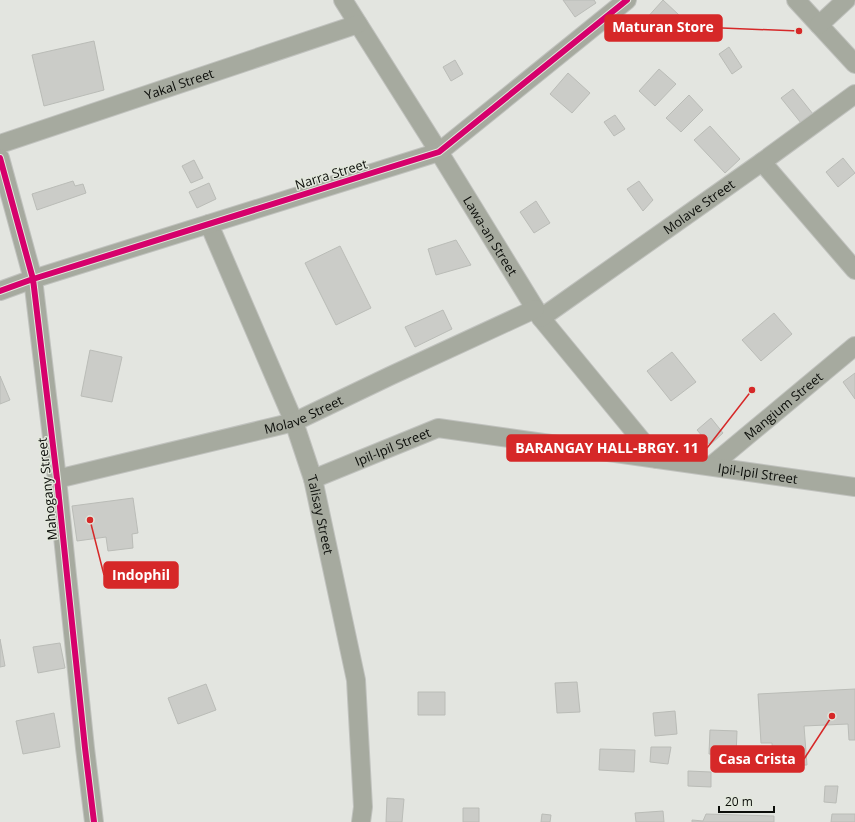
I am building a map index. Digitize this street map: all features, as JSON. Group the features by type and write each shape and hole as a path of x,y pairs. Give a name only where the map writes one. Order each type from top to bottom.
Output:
{"street":[{"name":"Lawa-an Street","path":"343,0 439,152 538,314 657,459"},
{"name":"Narra Street","path":"0,291 33,279 439,152 627,0"},
{"path":"796,0 855,64"},
{"path":"819,25 846,0"},
{"name":"Yakal Street","path":"0,144 358,24"},
{"name":"Molave Street","path":"57,479 294,422 538,314 762,162 855,94"},
{"name":"Mahogany Street","path":"0,158 33,279 57,479 94,822"},
{"path":"762,162 855,270"},
{"name":"Talisay Street","path":"209,224 294,422 313,479 356,680 363,807 361,822"},
{"name":"Mangium Street","path":"711,466 855,346"},
{"name":"Ipil-Ipil Street","path":"313,479 438,428 855,486"}],"building":[{"path":"563,0 594,0 596,3 575,17"},
{"path":"663,0 679,15 660,35 645,20"},
{"path":"94,41 104,90 44,106 32,55"},
{"path":"729,47 742,67 732,74 719,54"},
{"path":"455,60 463,74 451,81 443,67"},
{"path":"659,69 676,84 655,106 639,91"},
{"path":"568,73 590,93 572,113 550,94"},
{"path":"793,89 813,114 801,123 781,98"},
{"path":"689,95 703,110 681,132 666,118"},
{"path":"615,115 625,129 614,136 604,122"},
{"path":"710,126 740,159 725,173 694,140"},
{"path":"843,158 855,173 838,187 826,172"},
{"path":"194,160 203,178 191,183 182,166"},
{"path":"73,181 75,186 83,184 86,193 37,210 32,194"},
{"path":"639,181 653,200 643,211 627,189"},
{"path":"209,183 216,199 197,208 189,192"},
{"path":"536,201 550,223 534,233 520,212"},
{"path":"456,240 471,265 436,275 428,249"},
{"path":"340,246 371,308 336,325 305,263"},
{"path":"443,310 452,329 415,347 405,327"},
{"path":"774,313 792,334 761,361 742,340"},
{"path":"90,350 122,357 112,402 81,396"},
{"path":"672,352 696,382 671,401 647,371"},
{"path":"855,373 855,399 843,382"},
{"path":"0,376 10,400 0,404"},
{"path":"711,418 723,433 710,445 697,430"},
{"path":"133,498 138,533 132,534 133,548 108,551 106,537 77,541 72,506"},
{"path":"0,639 5,666 0,667"},
{"path":"60,643 65,668 38,673 33,647"},
{"path":"577,682 580,712 557,713 555,683"},
{"path":"206,684 216,710 178,724 168,698"},
{"path":"855,689 855,740 849,740 848,724 804,726 807,765 773,766 772,743 761,743 758,694"},
{"path":"418,692 445,692 445,715 418,715"},
{"path":"675,711 677,734 655,736 653,713"},
{"path":"54,713 60,747 23,754 16,721"},
{"path":"710,730 737,731 736,756 709,754"},
{"path":"651,747 671,747 668,764 650,762"},
{"path":"600,749 635,750 634,772 599,770"},
{"path":"688,771 711,772 711,787 688,786"},
{"path":"825,786 838,786 836,803 824,802"},
{"path":"387,798 404,799 402,822 386,822"},
{"path":"463,808 479,808 479,822 463,822"},
{"path":"663,811 664,822 636,822 635,813"},
{"path":"542,814 551,815 550,822 541,822"},
{"path":"706,814 774,816 774,822 692,822 692,820 703,821"},
{"path":"832,814 855,814 855,822 831,822"}],"cycle path":[{"path":"0,291 33,279 439,152 627,0"},
{"path":"0,158 33,279 57,479 94,822"}],"place":[{"name":"Maturan Store","path":"799,31"},
{"name":"BARANGAY HALL-BRGY. 11","path":"752,390"},
{"name":"Indophil","path":"90,520"},
{"name":"Casa Crista","path":"832,716"}]}
